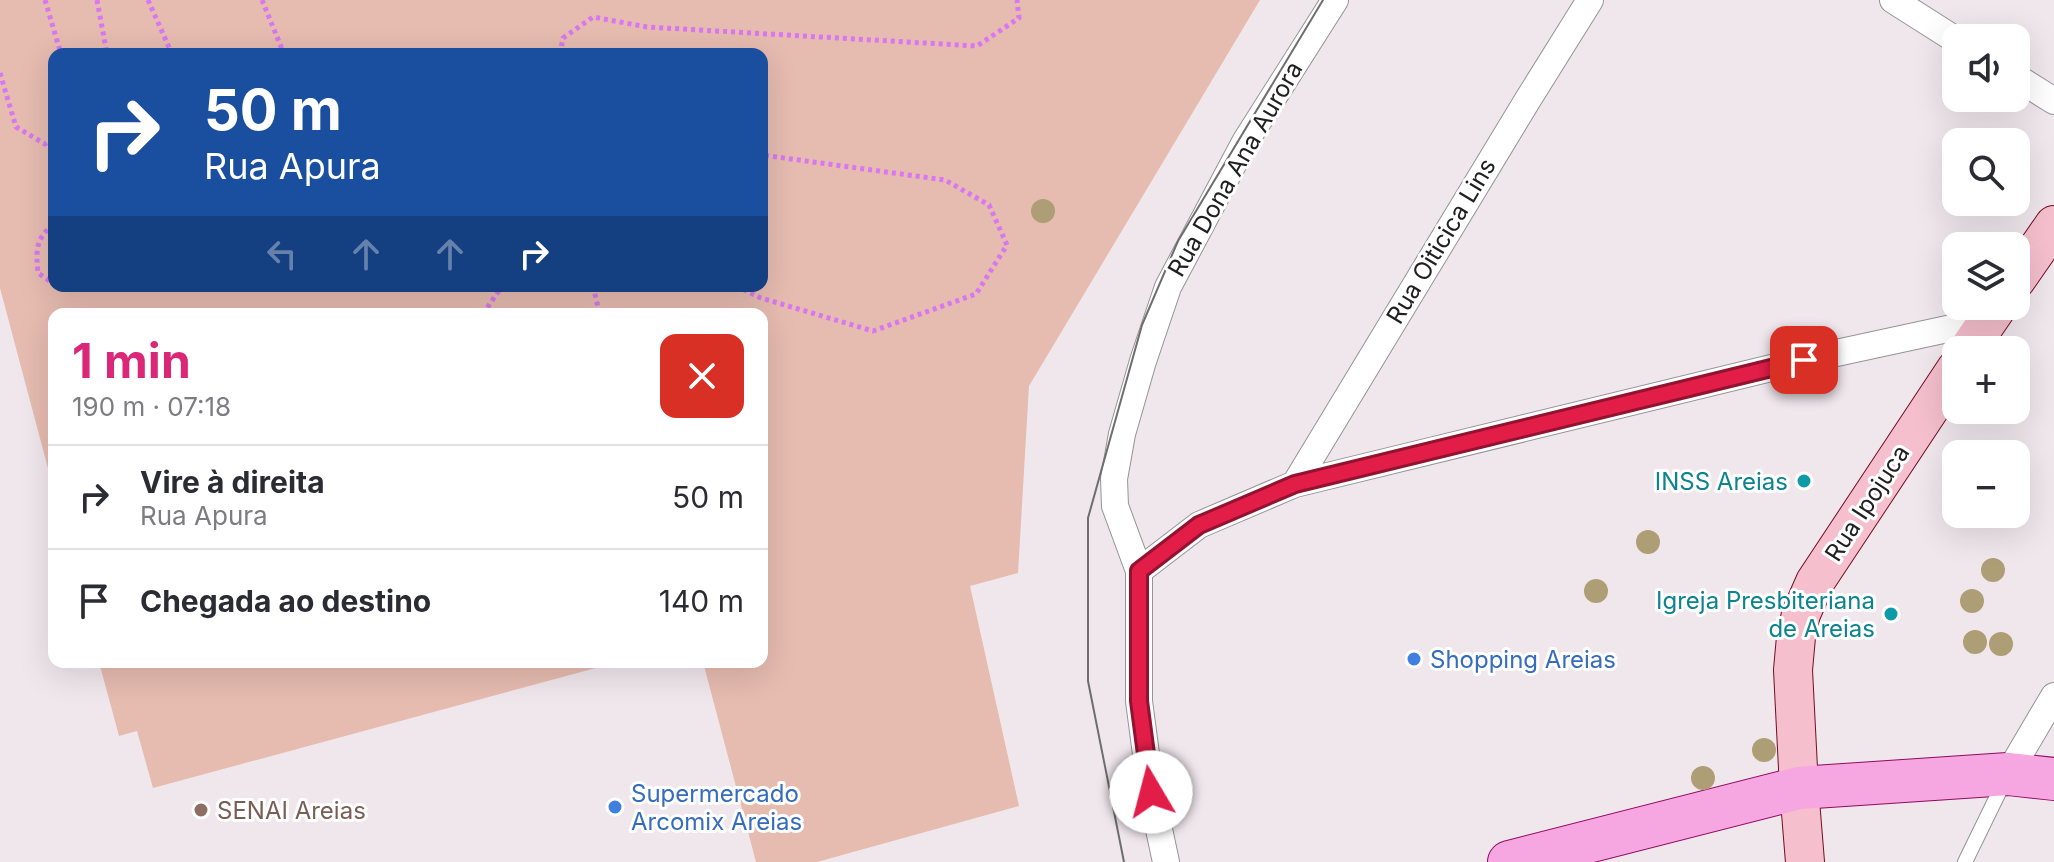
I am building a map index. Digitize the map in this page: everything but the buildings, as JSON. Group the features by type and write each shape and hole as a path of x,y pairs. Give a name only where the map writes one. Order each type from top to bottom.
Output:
{"main road":[{"path":"2030,260 2054,225"},
{"name":"Rua Ipojuca","path":"1805,862 1793,670 1801,614 1815,582 1942,390"},
{"path":"1509,862 1799,788 2008,774 2054,779"}],"street":[{"name":"Rua Dona Ana Aurora","path":"1166,862 1151,792 1139,701 1139,571 1115,506 1114,479 1122,434 1168,287 1245,142 1335,0"},
{"name":"Rua Oiticica Lins","path":"1295,484 1590,0"},
{"path":"1893,0 1942,31"},
{"path":"2030,86 2054,101"},
{"path":"1139,571 1199,525 1295,484 1804,360 1985,325"},
{"path":"2008,774 2054,696"}],"lane":[{"path":"1965,862 2008,774"}],"path":[{"path":"45,0 59,48"},
{"path":"97,0 106,48"},
{"path":"148,0 169,48"},
{"path":"262,0 282,48"},
{"path":"561,48 563,38 593,17 647,27 977,46 1019,18 1017,0"},
{"path":"0,73 16,127 45,144 48,142"},
{"path":"748,292 873,331 976,294 1007,245 989,205 945,180 768,156"},
{"path":"48,228 35,250 38,273 48,280"}],"shaded area":[{"path":"0,0 1260,0 1029,386 1018,573 970,586 1019,806 817,862 756,862 705,668 768,668 768,308 48,308 48,468 0,288"},
{"path":"101,668 596,668 153,788 137,731 119,736"}],"tram line":[{"path":"1124,862 1088,681 1088,518 1142,325 1178,241 1323,0"}],"place":[{"name":"INSS Areias","path":"1804,481"},
{"name":"Igreja Presbiteriana de Areias","path":"1891,614"},
{"name":"Shopping Areias","path":"1414,659"},
{"name":"Supermercado Arcomix Areias","path":"615,807"},
{"name":"SENAI Areias","path":"201,810"}],"route":[{"path":"1151,792 1139,701 1139,571 1199,525 1295,484 1804,360"}]}
